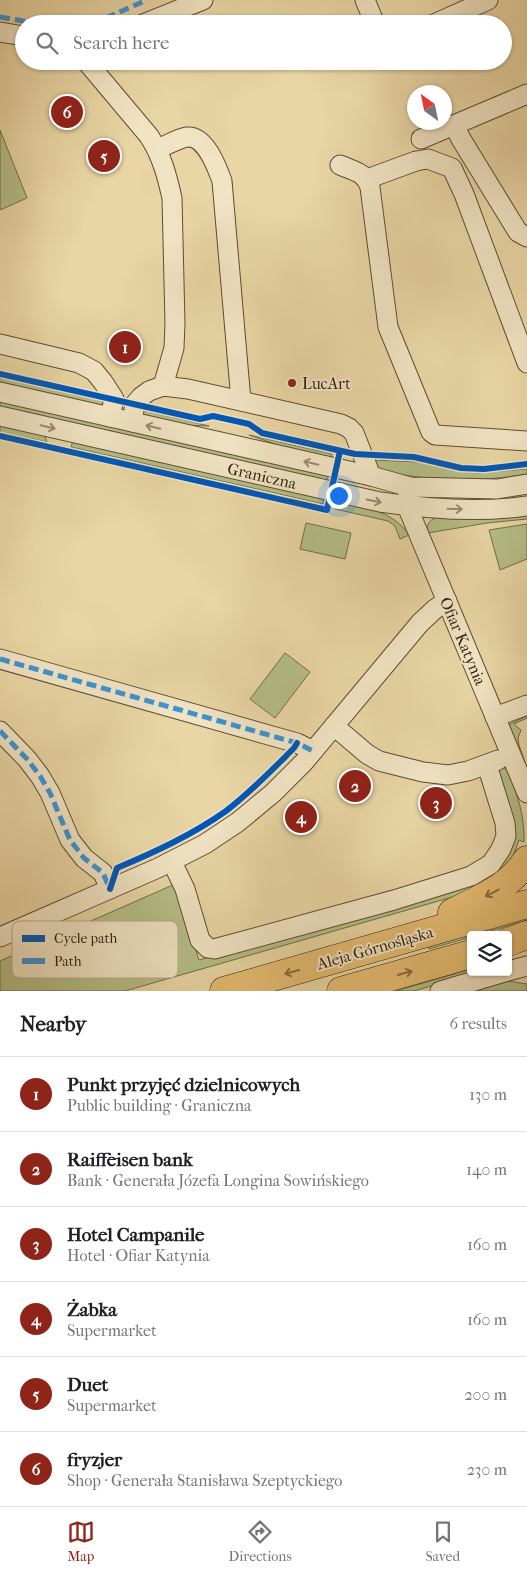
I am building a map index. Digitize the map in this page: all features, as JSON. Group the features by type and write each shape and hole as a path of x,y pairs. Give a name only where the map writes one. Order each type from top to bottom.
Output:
{"highway":[{"path":"390,944 499,889 520,871 527,860"},
{"name":"Aleja Górnośląska","path":"224,991 527,904"},
{"path":"512,941 527,935"},
{"path":"514,968 527,943"},
{"name":"Aleja Górnośląska","path":"341,991 467,955"}],"street":[{"path":"164,15 200,0"},
{"path":"365,0 371,15"},
{"path":"454,15 488,0"},
{"path":"0,32 15,34"},
{"path":"94,70 158,149 164,164 172,198 174,348 163,386"},
{"path":"421,139 527,94"},
{"path":"454,125 461,140 518,232 527,237"},
{"path":"158,149 188,137 194,139 202,144 210,154 222,181 242,401"},
{"path":"367,179 416,161 428,159 452,168 464,194 527,363"},
{"path":"340,165 362,174 367,179 370,187 388,327 431,432 435,435 527,441"},
{"path":"0,344 79,364 94,371 114,399 110,417"},
{"path":"132,422 135,404 141,397 149,391 163,386 188,389 242,401 341,424 349,428 354,433 371,476"},
{"name":"Graniczna","path":"0,392 371,476 410,487 497,489 527,484"},
{"name":"Graniczna","path":"0,416 347,495 406,506 484,509 527,506"},
{"path":"406,506 410,487"},
{"name":"Ofiar Katynia","path":"406,506 527,793"},
{"path":"37,921 172,862 205,844 238,822 273,793 313,751 420,623 447,601"},
{"path":"0,659 297,743 313,751"},
{"path":"495,716 527,706"},
{"path":"334,726 367,754 379,761 424,772 448,775 468,772 511,755"},
{"path":"0,731 27,759 40,776 50,793 70,840 84,858 103,873 110,889"},
{"path":"172,862 185,889 200,940 208,948 214,950 394,900 470,876 491,864 501,849 506,836 505,823 488,765"},
{"path":"0,937 12,932"},
{"path":"440,991 514,968"}],"green space":[{"path":"0,130 27,198 0,210"},
{"path":"0,378 107,402 104,406 0,384"},
{"path":"0,400 328,474 326,483 0,409"},
{"path":"142,410 209,426 182,425 143,417"},
{"path":"0,424 44,434 47,442 0,432"},
{"path":"249,435 332,454 331,459 298,452"},
{"path":"73,441 324,498 323,504 71,447"},
{"path":"373,460 418,462 478,473 527,469 527,474 471,480 415,477 378,470"},
{"path":"337,501 367,508 386,515 409,535 400,539 395,526 388,521 335,509"},
{"path":"527,514 527,519 487,523 428,533 427,530 430,522 440,516"},
{"path":"306,523 351,533 345,559 300,549"},
{"path":"527,524 527,559 500,570 489,530"},
{"path":"285,653 310,672 275,718 250,699"},
{"path":"527,716 527,718 514,724 521,730 518,738 527,768 527,778 508,727 510,724"},
{"path":"502,767 508,770 522,814 524,842 519,840 510,865 505,871 463,894 178,976 178,921 91,921 175,884 199,960 447,891 499,866 507,856 498,770"},
{"path":"527,913 527,920 491,931 467,931 467,938 429,949 427,941"},
{"path":"12,956 12,978 170,978 125,991 0,991 0,961"},
{"path":"467,970 467,976 414,991 396,991"},
{"path":"507,981 527,984 527,991 468,991 495,983"}],"marked path":[{"path":"113,15 147,0"},
{"path":"0,17 15,20"},
{"path":"0,659 297,743 313,751"},
{"path":"0,731 27,759 40,776 50,793 70,840 84,858 103,873 110,889"}],"cycle path":[{"path":"0,374 200,419 213,416 249,424 262,433 355,454 414,457 461,468 484,469 527,464"},
{"path":"0,436 327,510 340,451"},
{"path":"110,889 117,868 173,843 226,811 261,781 297,743"}],"place":[{"name":"fryzjer","path":"67,112"},
{"name":"Duet","path":"104,156"},
{"name":"Punkt przyjęć dzielnicowych","path":"125,347"},
{"name":"LucArt","path":"292,383"},
{"name":"Raiffeisen bank","path":"355,786"},
{"name":"Hotel Campanile","path":"436,803"},
{"name":"Żabka","path":"301,817"}]}
